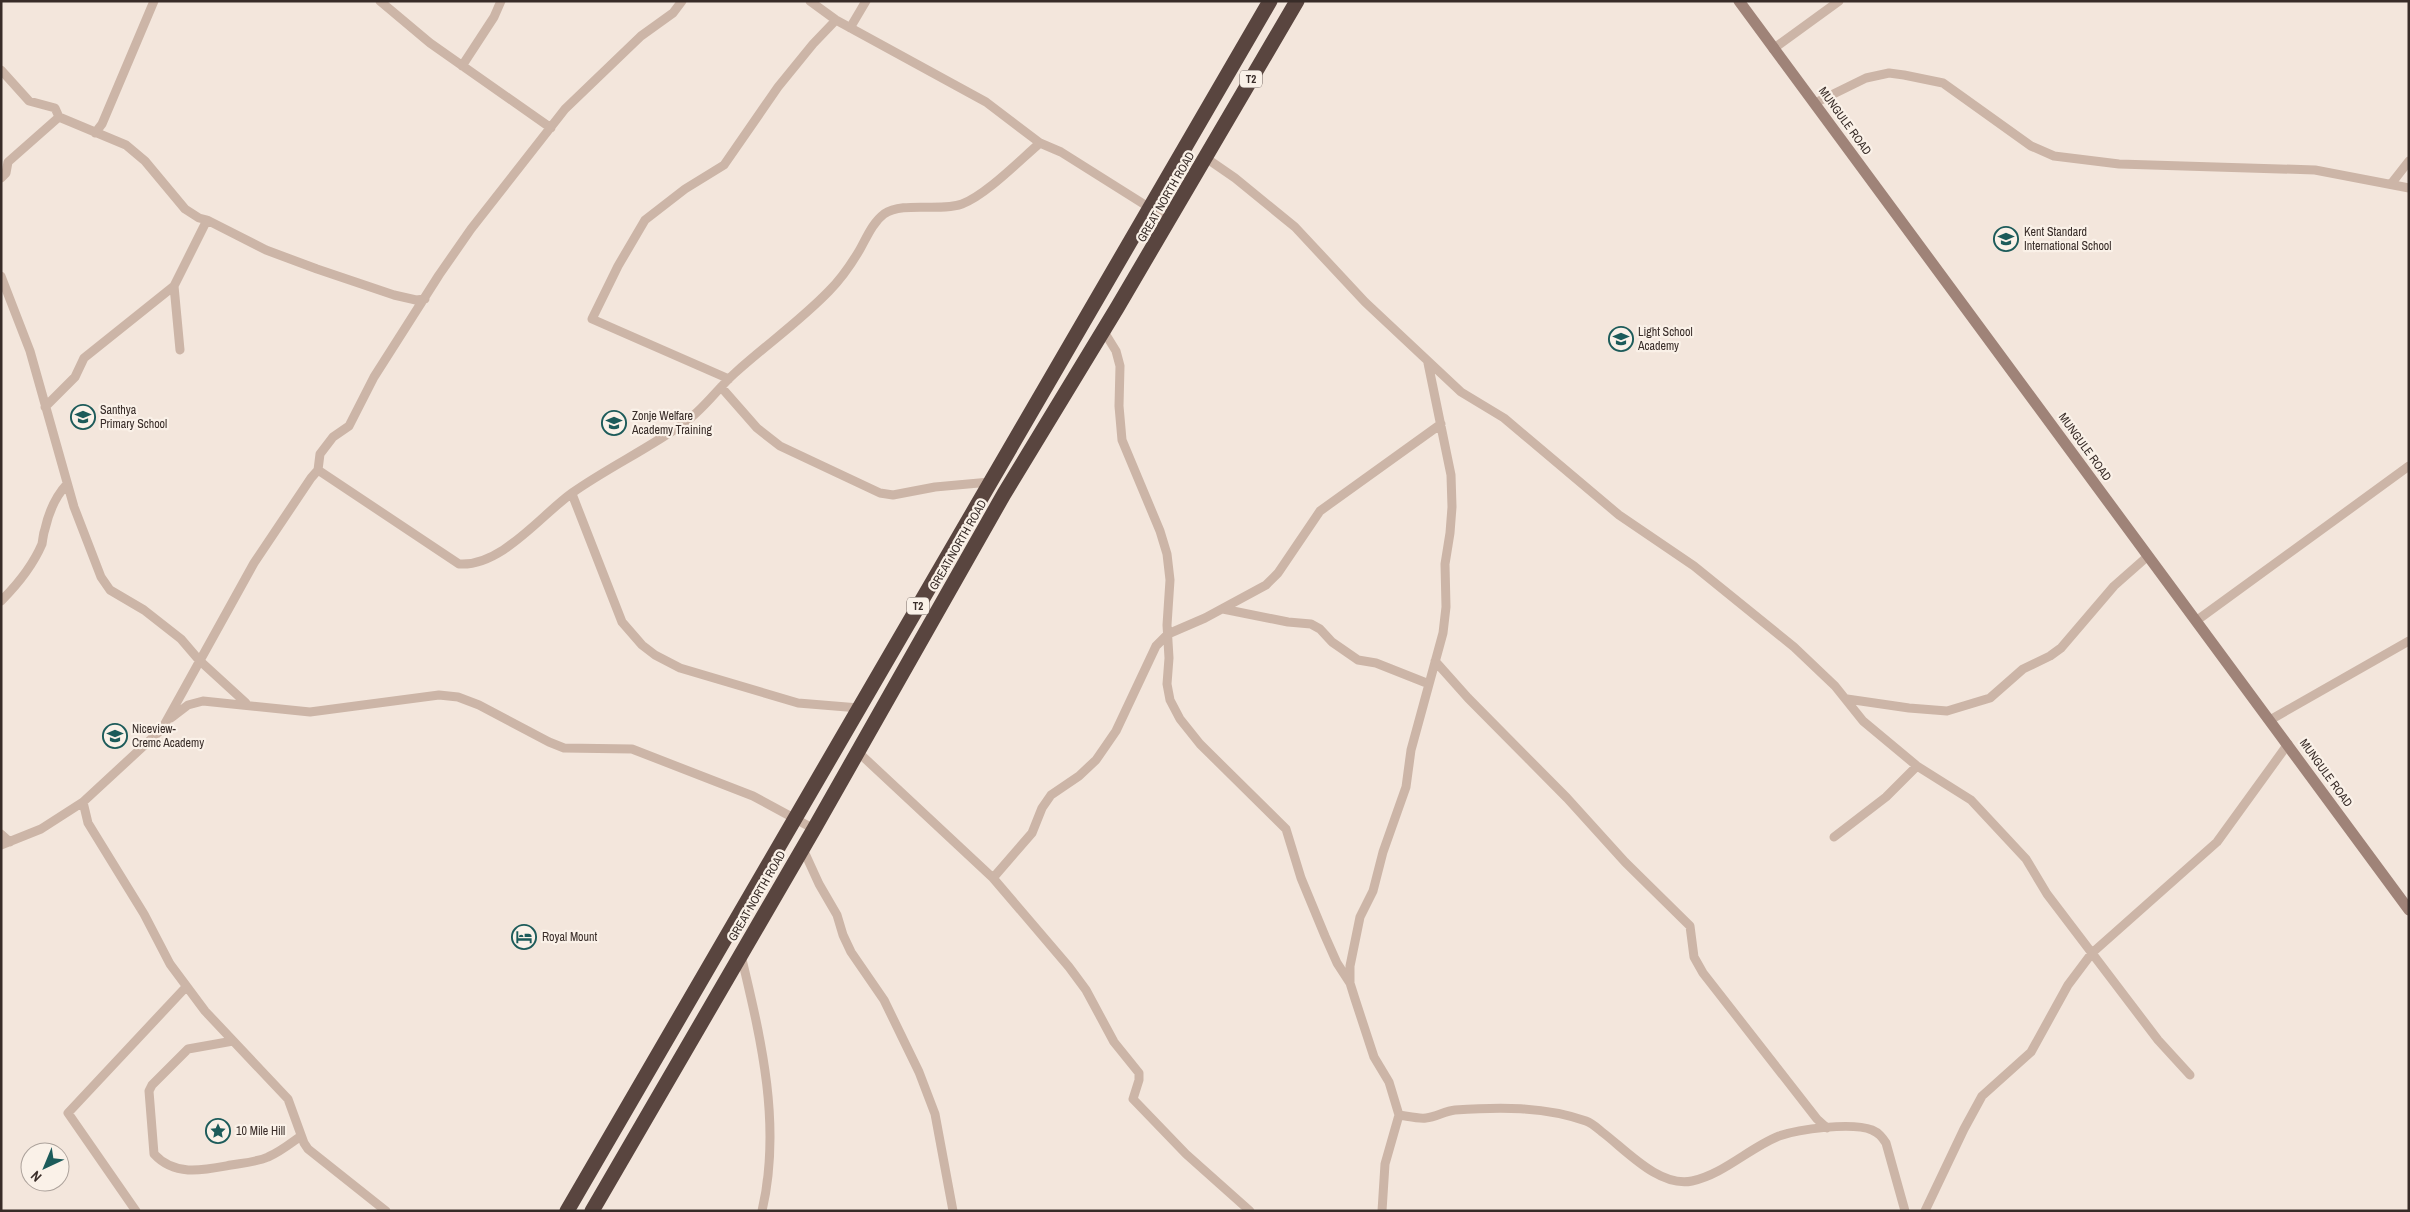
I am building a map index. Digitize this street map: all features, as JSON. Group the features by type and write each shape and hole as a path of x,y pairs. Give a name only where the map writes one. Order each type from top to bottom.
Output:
{"highway":[{"name":"GREAT NORTH ROAD","path":"567,1211 1270,1"},
{"name":"GREAT NORTH ROAD","path":"592,1211 814,829 1004,494 1170,220 1297,1"}],"street":[{"path":"94,133 102,124 154,1"},
{"path":"380,1 405,24 551,128"},
{"path":"462,66 494,17 501,1"},
{"path":"1,834 6,844 41,829 83,802 162,729 169,720 199,660 254,563 318,470 320,454 332,437 349,426 374,377 425,299 438,275 565,109 642,36 672,13 682,1"},
{"path":"810,1 836,20 986,102 1040,143 1061,152 1170,220"},
{"path":"850,28 866,1"},
{"name":"MUNGULE ROAD","path":"1739,1 2409,910"},
{"path":"1773,48 1839,1"},
{"path":"729,379 592,319 618,266 645,220 684,189 724,165 778,87 813,44 836,20"},
{"path":"1,70 30,101 55,108 59,117 126,145 145,162 185,209 199,218 208,220 266,250 317,269 394,295 416,300 425,299"},
{"path":"1815,103 1866,78 1889,73 1904,75 1943,83 2031,146 2054,156 2119,164 2315,170 2409,188"},
{"path":"1,178 6,173 8,162 18,156 59,117"},
{"path":"318,470 459,564 481,560 507,548 572,494 685,422 705,405 729,379 802,318 830,290 845,272 874,226 884,214 901,208 948,207 963,204 978,195 1040,143"},
{"path":"1206,158 1242,184 1295,227 1365,302 1461,392 1504,418 1619,515 1694,566 1794,647 1836,686 1863,721 1917,766 1971,800 2026,859 2047,894 2158,1040 2190,1075"},
{"path":"2391,184 2409,161"},
{"path":"46,407 75,377 84,358 174,286 208,220"},
{"path":"1,276 30,351 67,484 101,577 110,590 160,622 180,639 199,660 247,704"},
{"path":"174,286 180,350"},
{"path":"1104,330 1116,351 1120,366 1118,406 1122,440 1160,531 1167,554 1170,580 1168,684 1173,705 1187,730 1286,829 1302,878 1325,936 1337,963 1350,983 1374,1057 1389,1082 1399,1115 1385,1164 1382,1211"},
{"path":"1350,983 1354,941 1360,917 1373,891 1382,852 1406,787 1411,750 1443,633 1446,579 1444,564 1450,534 1452,507 1451,475 1428,363"},
{"path":"721,387 758,428 780,446 880,493 893,494 990,482"},
{"path":"993,878 1032,832 1042,808 1051,795 1079,776 1096,760 1116,731 1156,646 1168,634 1250,596 1278,574 1320,511 1441,424"},
{"path":"2196,621 2409,466"},
{"path":"1,601 20,580 42,543 56,497 67,484"},
{"path":"572,494 622,622 630,634 655,655 680,668 798,702 859,708"},
{"path":"1847,699 1909,708 1948,711 1990,698 2023,668 2050,656 2061,648 2114,586 2148,556"},
{"path":"1222,609 1288,622 1311,624 1320,629 1332,642 1358,660 1376,663 1429,684"},
{"path":"2270,720 2409,641"},
{"path":"1435,662 1567,798 1625,862 1690,926 1694,957 1704,973 1817,1119 1827,1128"},
{"path":"169,720 188,705 203,701 247,704 289,712 310,712 438,695 458,697 479,705 549,742 579,749 632,750 754,796 796,817 814,829"},
{"path":"1925,1211 1982,1096 2031,1052 2068,985 2092,953 2217,842 2288,744"},
{"path":"858,752 993,878 1069,967 1086,990 1114,1042 1136,1066 1139,1080 1133,1099 1186,1154 1250,1211"},
{"path":"1834,837 1886,797 1917,766"},
{"path":"83,802 88,823 144,914 165,956 186,987 288,1100 301,1136 308,1148 386,1211"},
{"path":"803,848 819,884 837,915 851,952 884,1000 919,1072 935,1114 953,1211"},
{"path":"741,954 763,1056 771,1123 771,1158 762,1211"},
{"path":"136,1211 69,1116 69,1110 186,987"},
{"path":"233,1041 188,1049 152,1085 149,1091 154,1154 163,1162 183,1170 196,1171 259,1161 271,1156 301,1136"},
{"path":"1399,1115 1425,1118 1451,1111 1498,1107 1567,1116 1588,1121 1644,1167 1664,1178 1690,1182 1710,1175 1778,1137 1796,1132 1827,1128 1853,1127 1871,1129 1881,1135 1886,1143 1894,1165 1905,1211"}],"place":[{"name":"Kent Standard International School","path":"2006,239"},
{"name":"Light School Academy","path":"1621,339"},
{"name":"Santhya Primary School","path":"83,417"},
{"name":"Zonje Welfare Academy Training","path":"614,423"},
{"name":"Niceview- Cremc Academy","path":"115,736"},
{"name":"Royal Mount","path":"524,937"},
{"name":"10 Mile Hill","path":"218,1131"}]}
